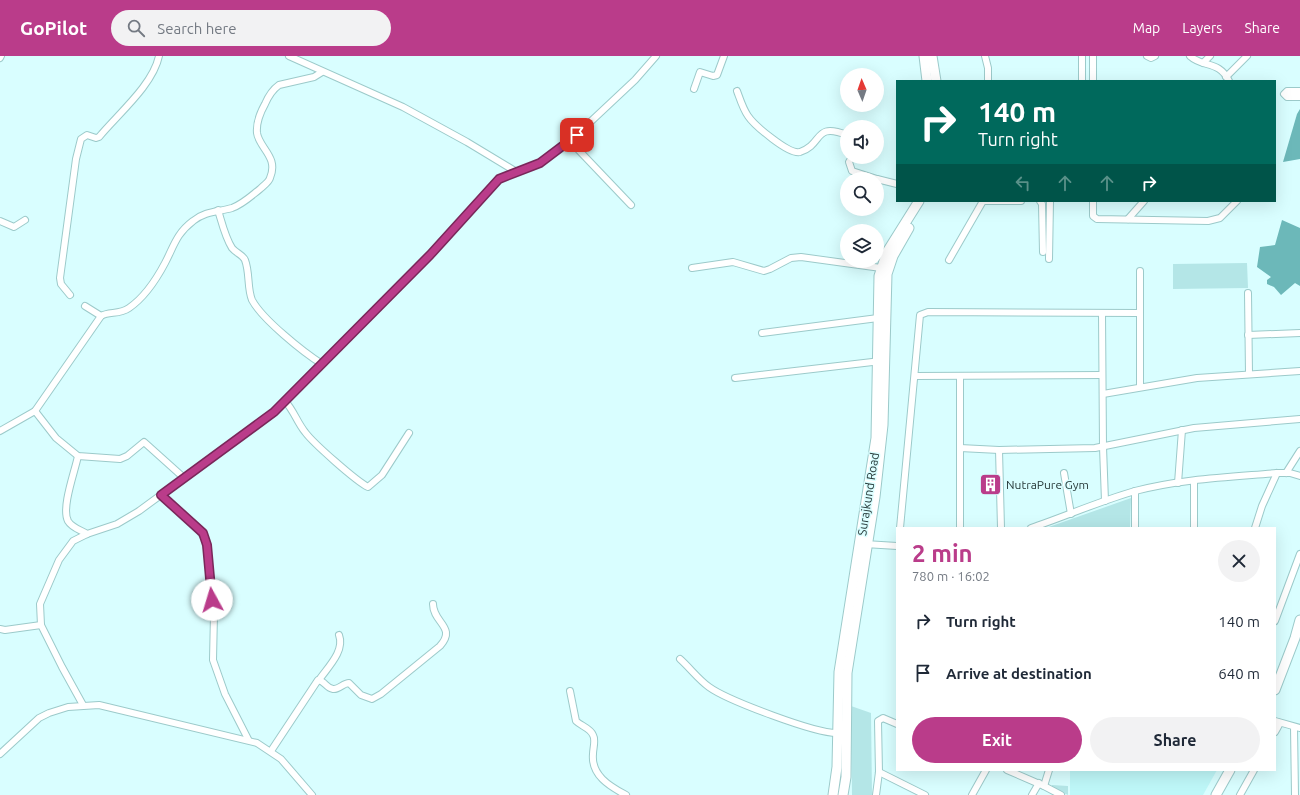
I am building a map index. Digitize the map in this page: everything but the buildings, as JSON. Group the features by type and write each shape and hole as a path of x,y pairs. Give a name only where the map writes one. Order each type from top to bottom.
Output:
{"main road":[{"path":"924,56 927,80"},
{"path":"932,56 936,80"},
{"name":"Surajkund Road","path":"884,260 887,252 918,202"},
{"name":"Surajkund Road","path":"843,795 846,777 847,673 876,438 888,269 893,256 924,202"},
{"name":"Surajkund Road","path":"881,268 878,318 881,361"},
{"name":"Surajkund Road","path":"833,795 838,767 839,672 864,544"},
{"path":"1276,687 1300,620"},
{"path":"1216,795 1229,771"}],"street":[{"path":"70,295 60,284 60,278 76,159 81,138 87,135 96,138 99,137 145,85 154,72 159,56"},
{"path":"289,56 403,107 467,142 515,171"},
{"path":"83,705 62,668 41,625 40,604 59,560 69,545 87,534 117,524 161,495 265,419 285,401 435,250 499,179 515,171 540,163 570,141 635,80 656,56"},
{"path":"694,89 700,72 713,76 717,75 724,56"},
{"path":"985,56 988,65 988,80"},
{"path":"1082,56 1082,80"},
{"path":"1093,56 1093,80"},
{"path":"1147,56 1151,58 1155,56"},
{"path":"1190,56 1196,61 1215,65 1227,79 1248,56"},
{"path":"1203,63 1210,56"},
{"path":"0,431 35,411 101,316 120,312 138,301 153,284 180,232 197,218 208,212 232,208 244,202 271,178 270,155 261,142 257,131 262,110 272,91 279,85 314,77 322,72"},
{"path":"737,91 744,110 751,120 789,150 795,152 803,150 822,133 828,130 840,133"},
{"path":"1300,91 1287,92 1284,94 1287,97 1300,97"},
{"path":"570,141 631,205"},
{"path":"850,164 852,171 855,172"},
{"path":"884,181 896,184"},
{"path":"949,260 982,202"},
{"path":"1041,202 1042,204 1043,252"},
{"path":"1050,202 1050,260"},
{"path":"1093,202 1094,218 1211,221 1220,218 1236,202"},
{"path":"1128,219 1143,202"},
{"path":"218,210 232,248 244,259 250,293 254,302 284,335 322,364"},
{"path":"0,221 14,227 25,220"},
{"path":"692,268 733,262 764,271 791,258 801,257 840,262"},
{"path":"1140,271 1140,387"},
{"path":"1248,293 1249,374"},
{"path":"85,306 101,316"},
{"path":"900,527 915,376 919,317 924,313 1140,313"},
{"path":"1102,313 1105,501"},
{"path":"762,333 878,318"},
{"path":"1248,335 1300,333"},
{"path":"735,378 881,361"},
{"path":"1103,394 1197,378 1300,371"},
{"path":"915,376 960,377 1102,375"},
{"path":"960,377 960,527"},
{"path":"285,401 294,412 309,437 368,487 382,475 409,433"},
{"path":"35,411 56,438 78,456 120,459 144,442 183,478"},
{"path":"960,448 999,450 1103,447 1182,430 1300,419"},
{"path":"1178,483 1182,430"},
{"path":"999,450 1002,527"},
{"path":"1286,473 1300,451"},
{"path":"78,456 66,511 68,521 72,526 87,534"},
{"path":"1064,473 1071,514"},
{"path":"1255,527 1262,506 1277,473"},
{"path":"1034,527 1135,491 1178,483 1277,473 1300,476"},
{"path":"1194,481 1194,527"},
{"path":"1135,491 1135,527"},
{"path":"161,495 198,529 206,540 214,614 213,660 225,694 248,739"},
{"path":"864,544 896,546"},
{"path":"1276,618 1300,554"},
{"path":"319,680 333,689 349,683 361,695 369,699 381,694 443,643 446,637 446,629 436,616 433,604"},
{"path":"0,629 41,625"},
{"path":"271,750 340,649 341,640 339,635"},
{"path":"680,659 708,686 731,698 812,729 826,733 838,733"},
{"path":"570,691 576,721 592,732 594,737 593,757 595,769 606,783 626,795"},
{"path":"0,754 39,718 58,710 83,705 99,705 248,739 271,750 281,759 312,795"},
{"path":"876,795 879,772 878,721 883,718 896,724"},
{"path":"1278,722 1297,728 1295,794"},
{"path":"972,795 985,771"},
{"path":"1009,771 1042,785 1060,795"},
{"path":"1032,795 1042,785 1049,771"},
{"path":"1240,795 1253,771"},
{"path":"879,772 925,795"}],"shaded area":[{"path":"1300,109 1300,159 1283,162 1297,114"},
{"path":"1282,220 1300,228 1300,286 1295,283 1281,295 1274,287 1267,284 1267,280 1271,277 1257,267 1260,247 1275,245"},
{"path":"1247,263 1248,288 1173,289 1173,264"},
{"path":"1131,498 1130,527 1049,527"},
{"path":"851,706 871,713 872,795 852,795"},
{"path":"1070,771 1216,771 1203,795 1070,795"},
{"path":"1052,785 1068,786 1068,795 1052,788"}],"place":[{"name":"NutraPure Gym","path":"990,484"}],"route":[{"path":"212,600 207,545 203,533 161,495 214,454 274,412 430,255 499,179 508,174 540,163 577,135"}]}
